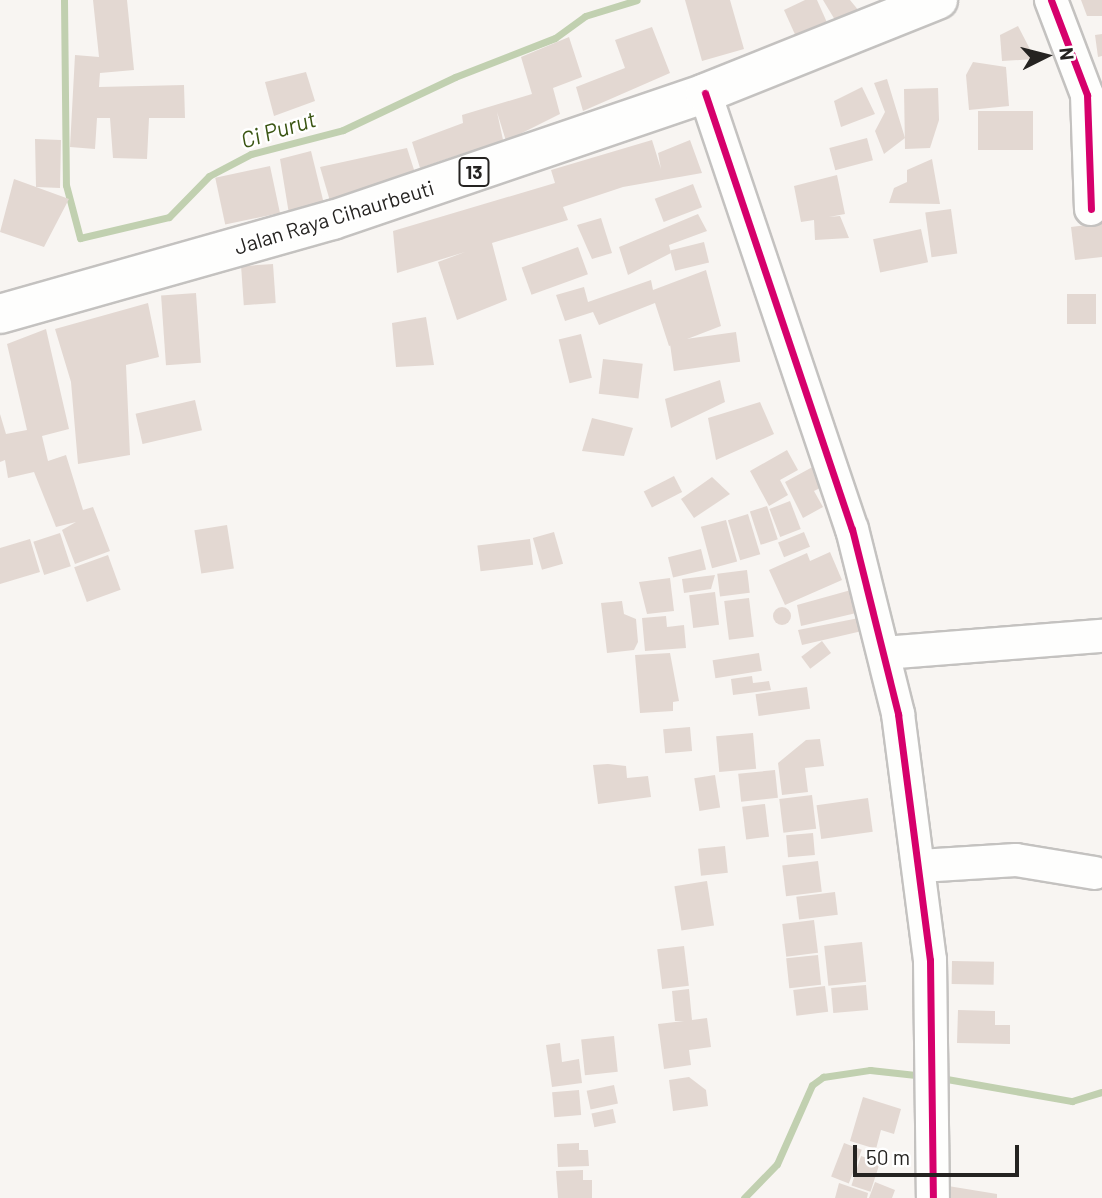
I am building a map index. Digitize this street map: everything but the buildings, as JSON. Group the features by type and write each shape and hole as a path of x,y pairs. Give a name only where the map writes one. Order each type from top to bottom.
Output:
{"highway":[{"name":"Jalan Raya Cihaurbeuti","path":"0,314 333,220 705,93 938,0"}],"street":[{"path":"1051,0 1087,95 1091,209"},
{"path":"705,93 852,529 884,653 920,866 935,1081 933,1198"},
{"path":"884,653 1102,636"},
{"path":"920,866 1016,860 1095,873"}],"waterway":[{"name":"Ci Purut","path":"64,0 66,185 80,238 169,217 209,176 251,154 343,130 455,77 555,38 585,16 637,0"},
{"path":"744,1198 777,1164 812,1085 823,1077 870,1070 925,1076"},
{"path":"941,1078 1072,1101 1102,1092"}],"cycle path":[{"path":"1051,0 1087,95 1091,209"},
{"path":"705,93 852,529 898,714 930,960 933,1198"}]}
